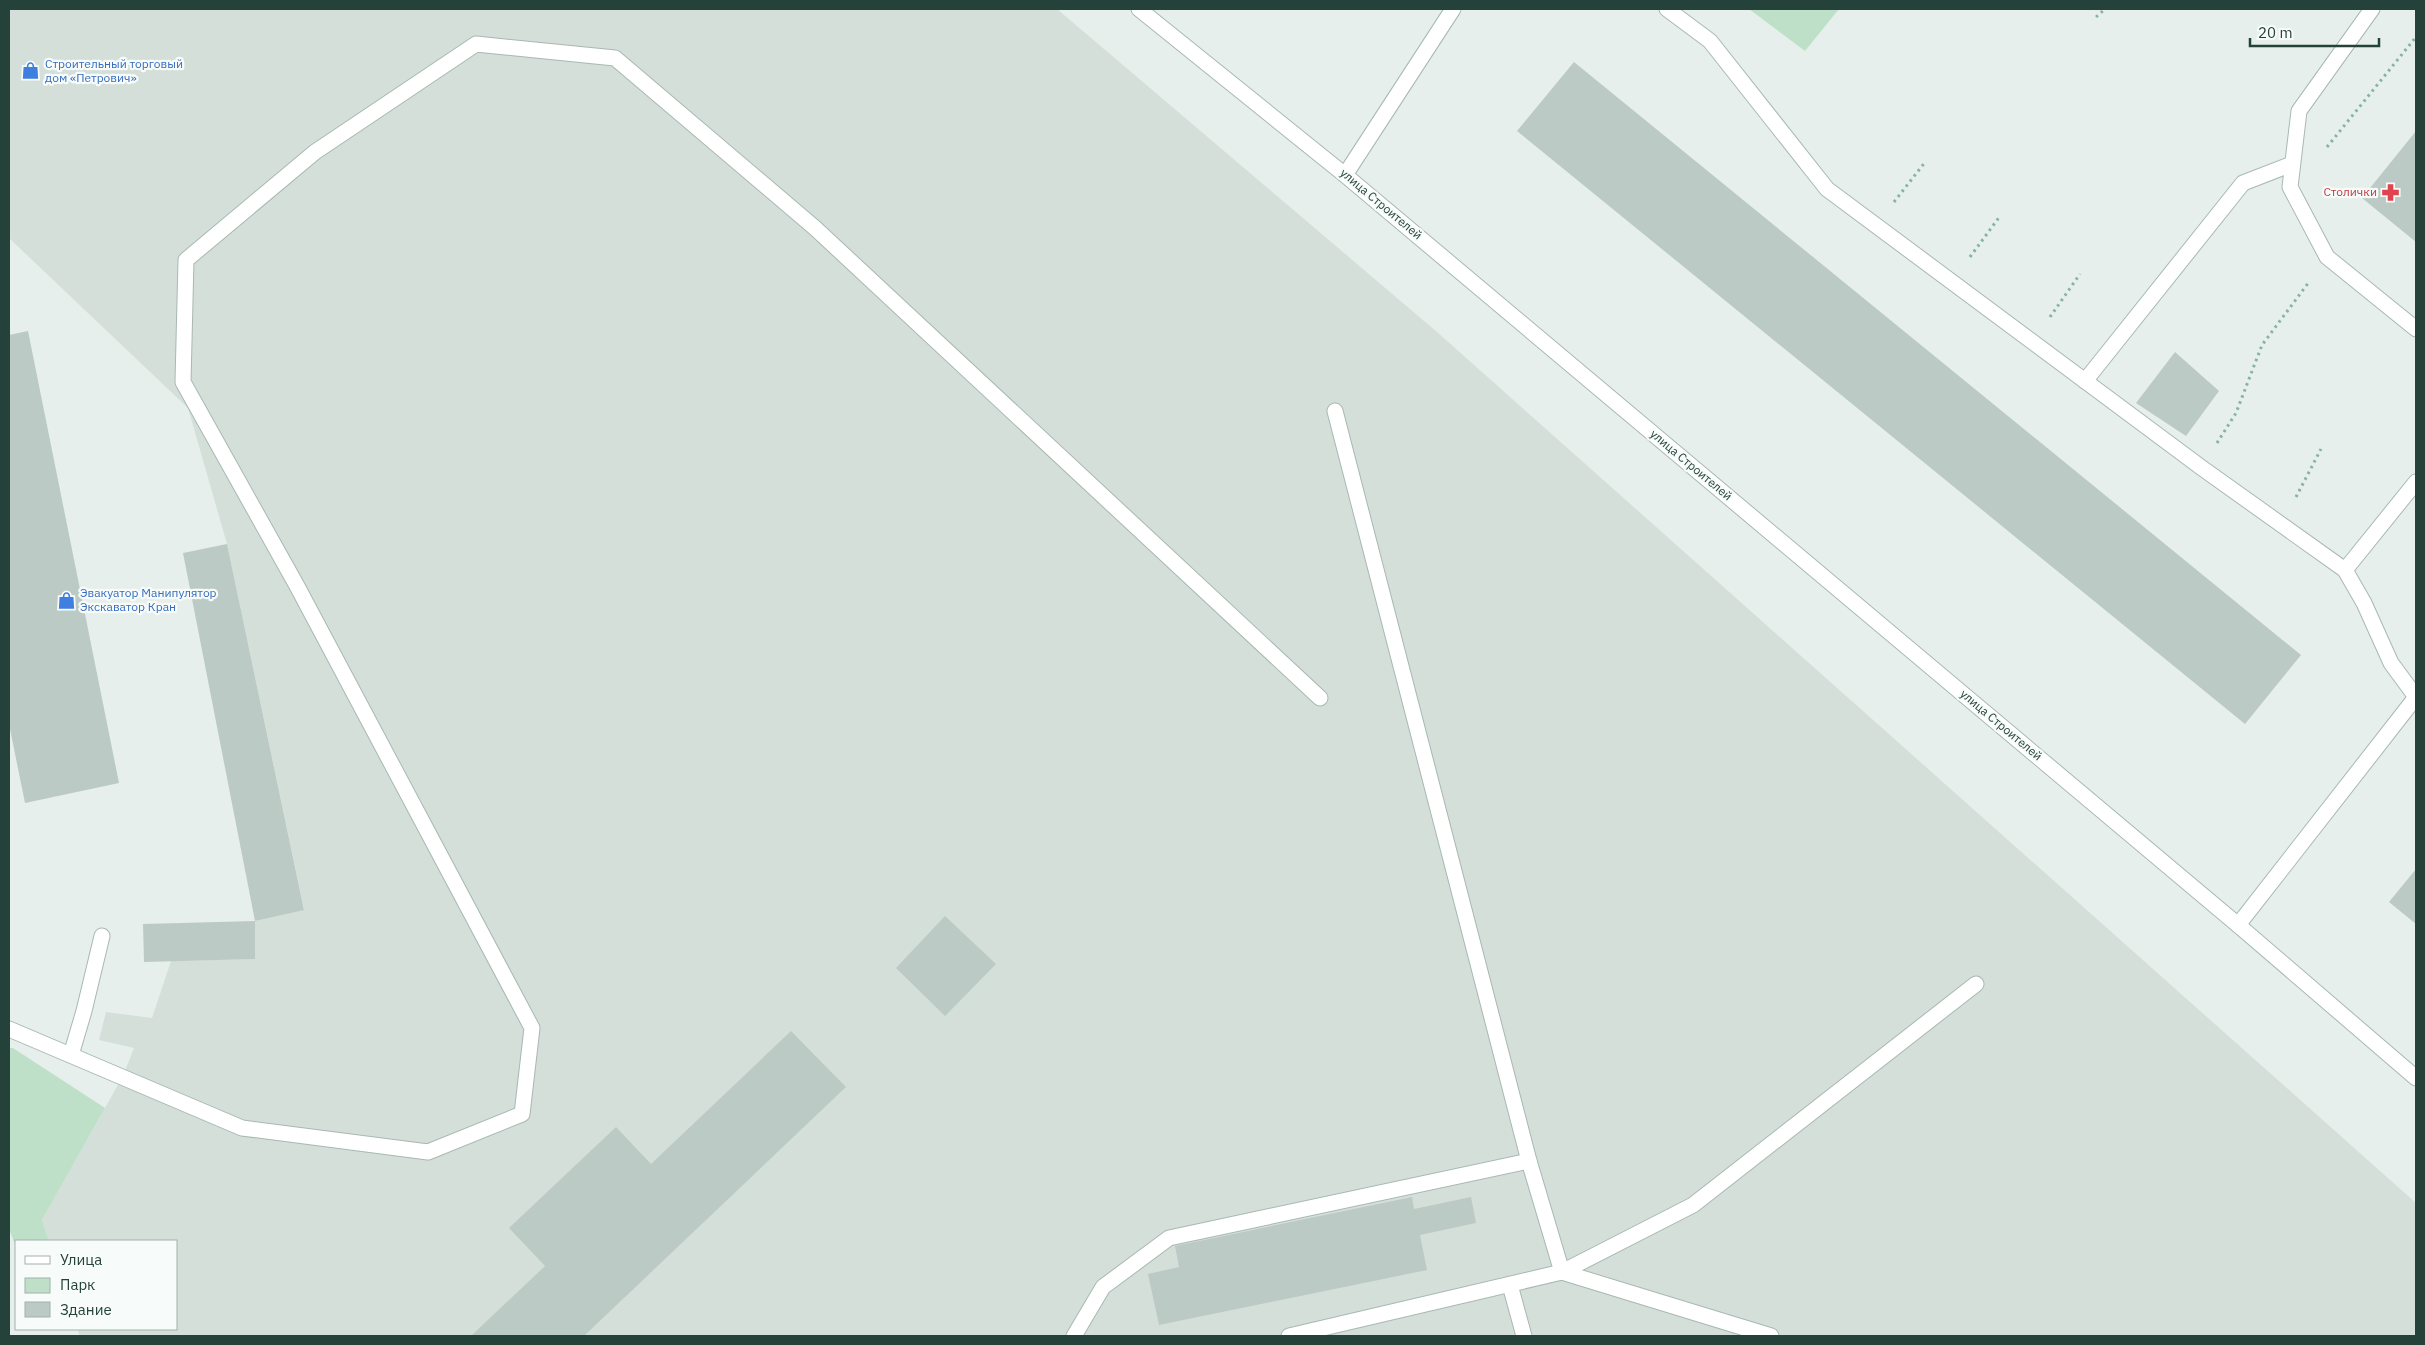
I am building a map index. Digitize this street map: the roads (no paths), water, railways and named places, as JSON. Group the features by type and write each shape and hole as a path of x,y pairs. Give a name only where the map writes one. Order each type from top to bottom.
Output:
{"street":[{"name":"улица Строителей","path":"1140,9 1346,174 2238,925 2416,1078"},
{"path":"1346,174 1453,9"},
{"path":"1667,9 1710,41 1827,189 2202,468 2346,570 2364,603 2391,663 2416,697 2238,925"},
{"path":"2371,9 2299,111 2290,188 2327,257 2416,329"},
{"path":"9,1029 242,1128 428,1152 522,1114 532,1028 297,586 183,382 186,260 316,152 476,44 615,58 815,228 1320,698"},
{"path":"2085,381 2243,183 2292,164"},
{"path":"1335,411 1529,1161 1562,1272"},
{"path":"2346,570 2416,482"},
{"path":"71,1055 102,936"},
{"path":"1289,1336 1562,1272 1693,1205 1976,984"},
{"path":"1074,1336 1103,1287 1169,1238 1529,1161"},
{"path":"1562,1272 1771,1336"},
{"path":"1510,1285 1524,1336"}],"place":[{"name":"Строительный торговый дом «Петрович»","path":"31,71"},
{"name":"Столички","path":"2391,192"},
{"name":"Эвакуатор Манипулятор Экскаватор Кран","path":"66,600"}]}
